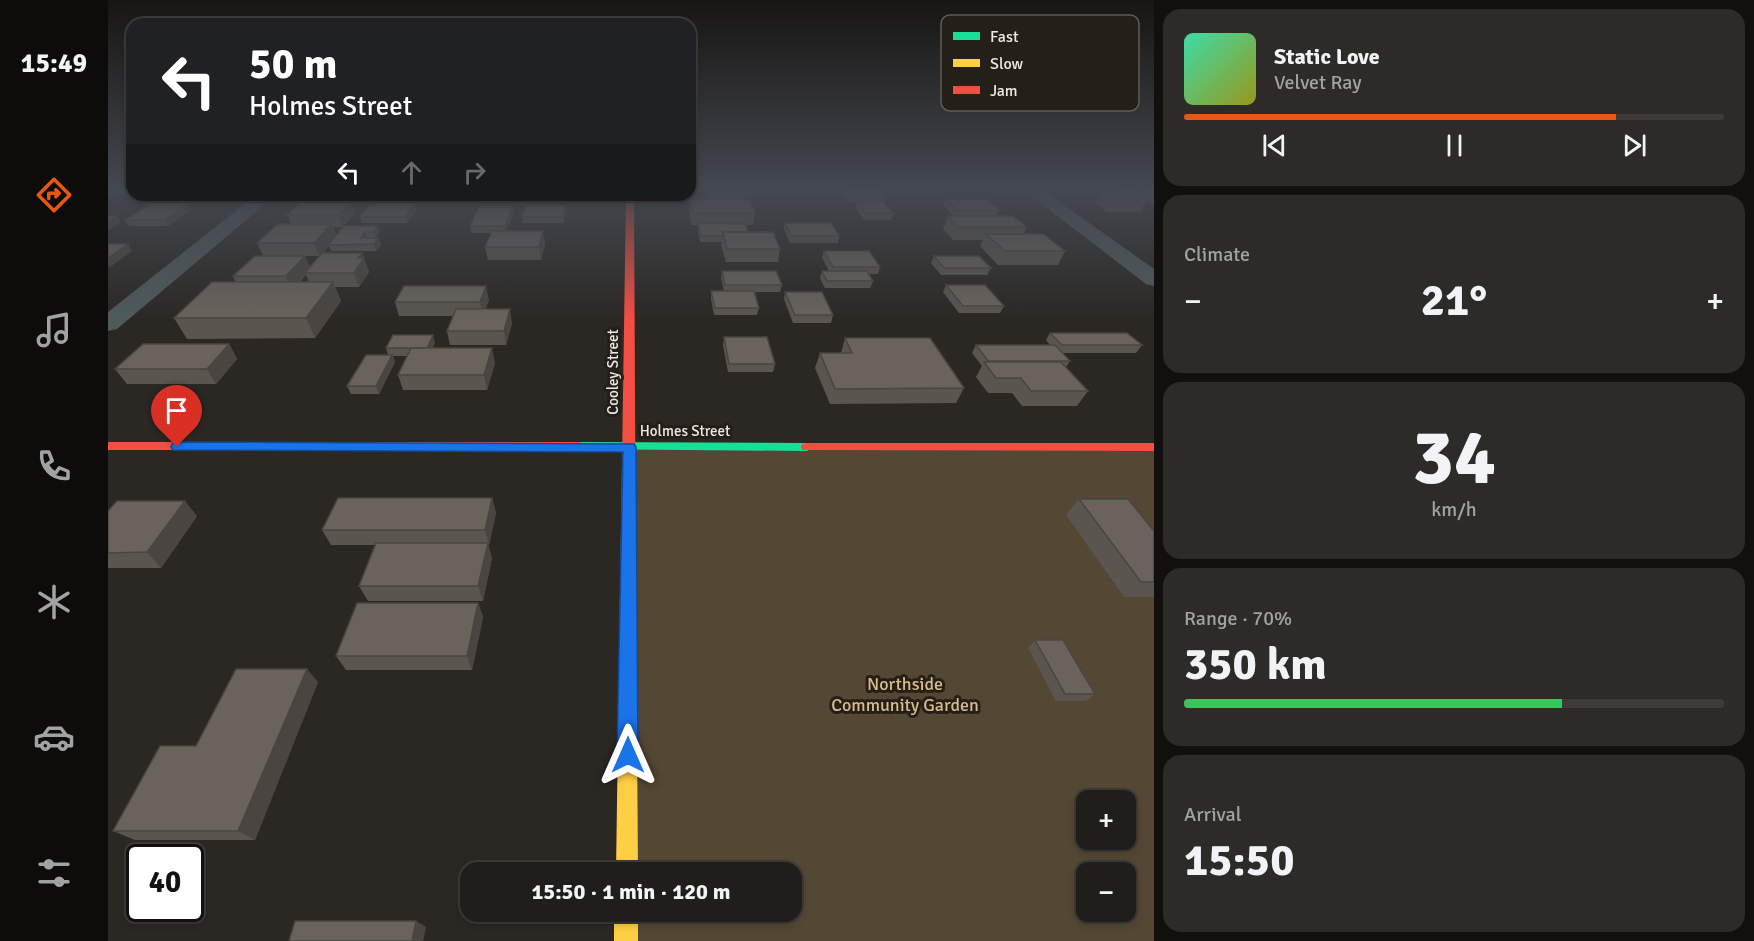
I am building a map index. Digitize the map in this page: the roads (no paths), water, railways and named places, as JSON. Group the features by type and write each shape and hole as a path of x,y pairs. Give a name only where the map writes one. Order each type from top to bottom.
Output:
{"street":[{"path":"108,324 222,232"},
{"name":"Cooley Street","path":"627,862 630,232"},
{"path":"1089,232 1154,279"},
{"name":"Holmes Street","path":"108,446 1154,447"},
{"path":"626,922 626,941"}],"park label":[{"name":"Northside Community Garden","path":"905,694"}]}
